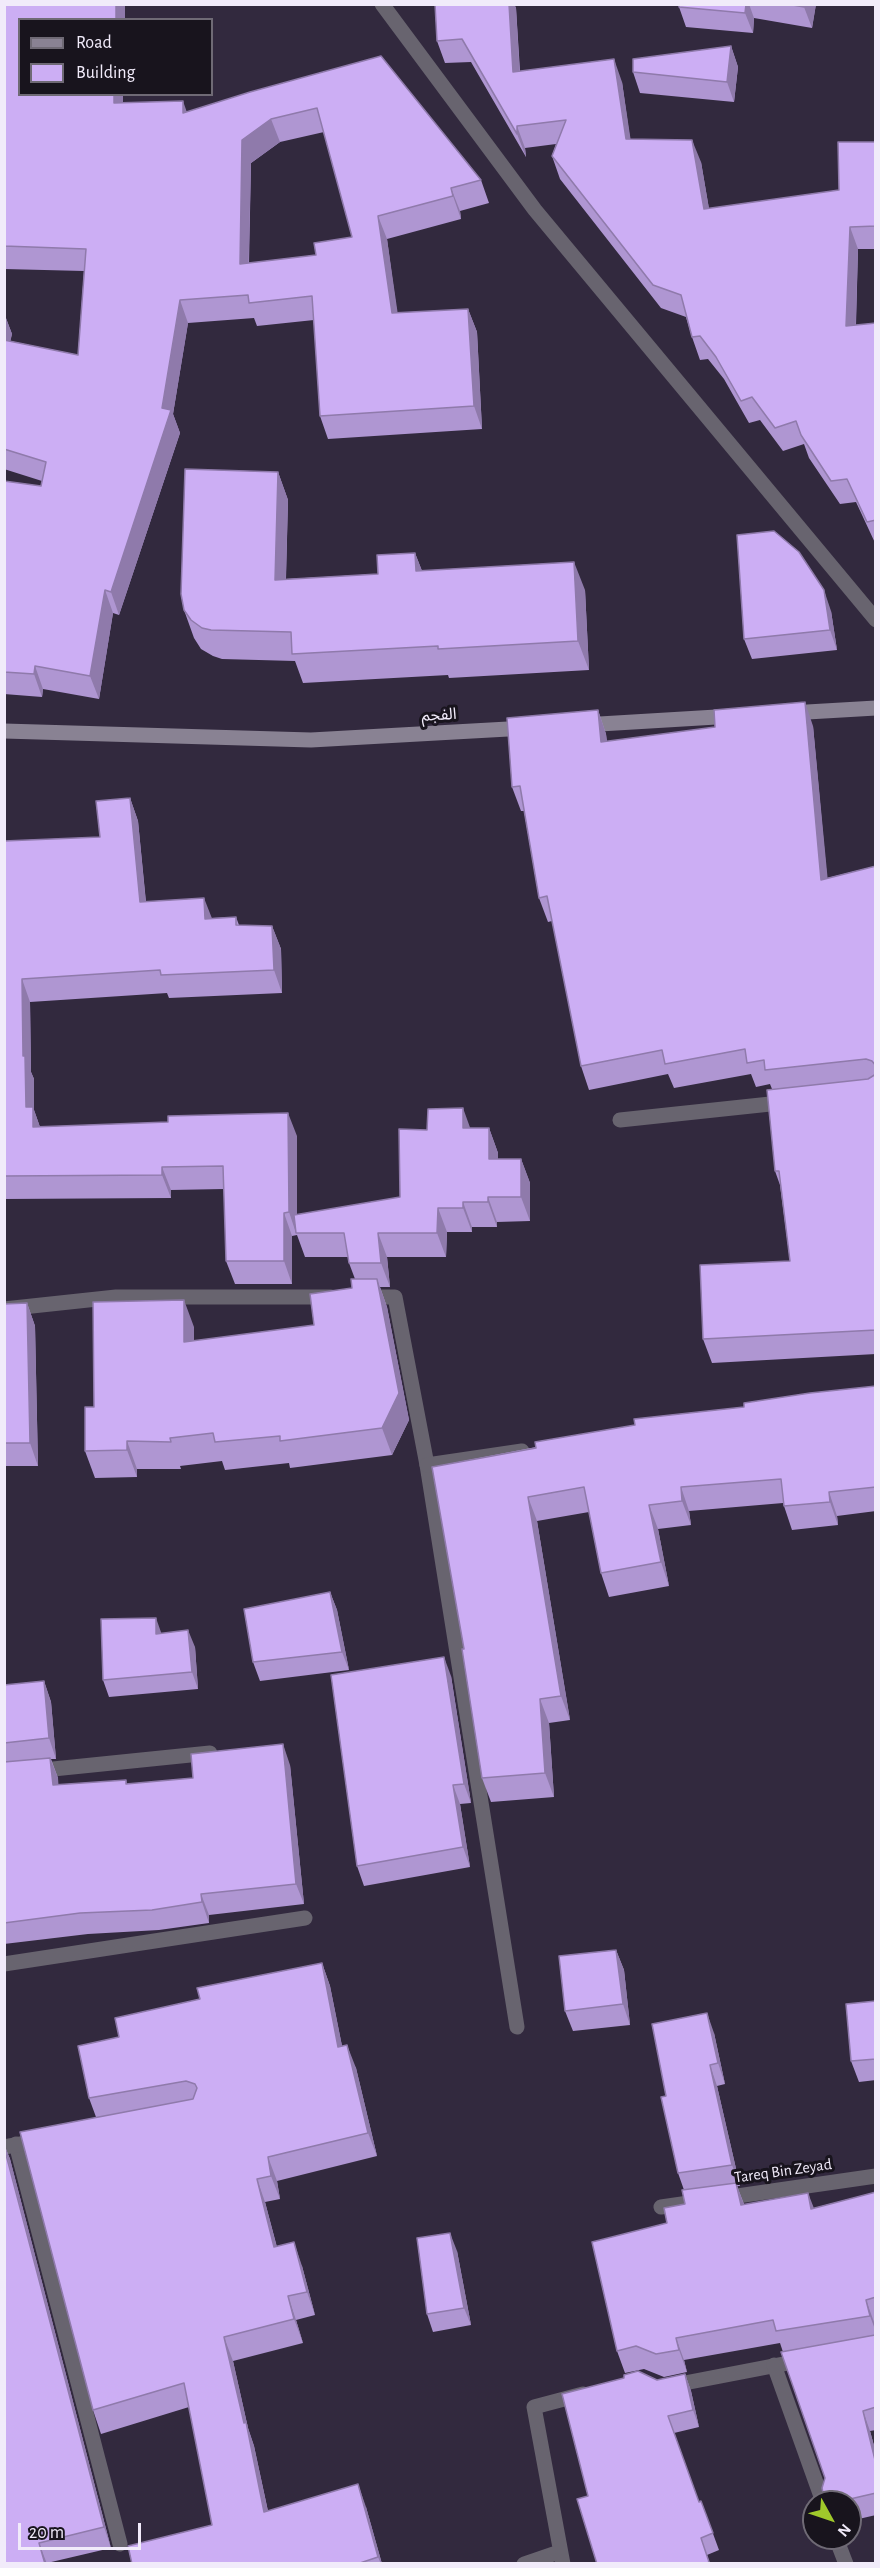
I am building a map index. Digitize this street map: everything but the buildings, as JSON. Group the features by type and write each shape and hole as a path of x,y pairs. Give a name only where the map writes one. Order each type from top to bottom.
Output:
{"main road":[{"path":"770,714 876,708"},
{"path":"570,726 746,716"},
{"name":"الفجم","path":"4,731 311,740 546,727"}],"street":[{"path":"382,4 535,210 876,620"},
{"path":"620,1120 806,1100"},
{"path":"4,1309 116,1297 395,1297 427,1465 517,2027"},
{"path":"427,1465 533,1449"},
{"path":"4,1774 221,1752"},
{"path":"4,1964 305,1918"},
{"path":"61,2137 10,2145 120,2544"},
{"name":"Tareq Bin Zeyad","path":"660,2207 876,2176"},
{"path":"654,2382 662,2387 821,2357"},
{"path":"774,2365 820,2490"},
{"path":"524,2564 561,2558 534,2407 601,2390"}]}
